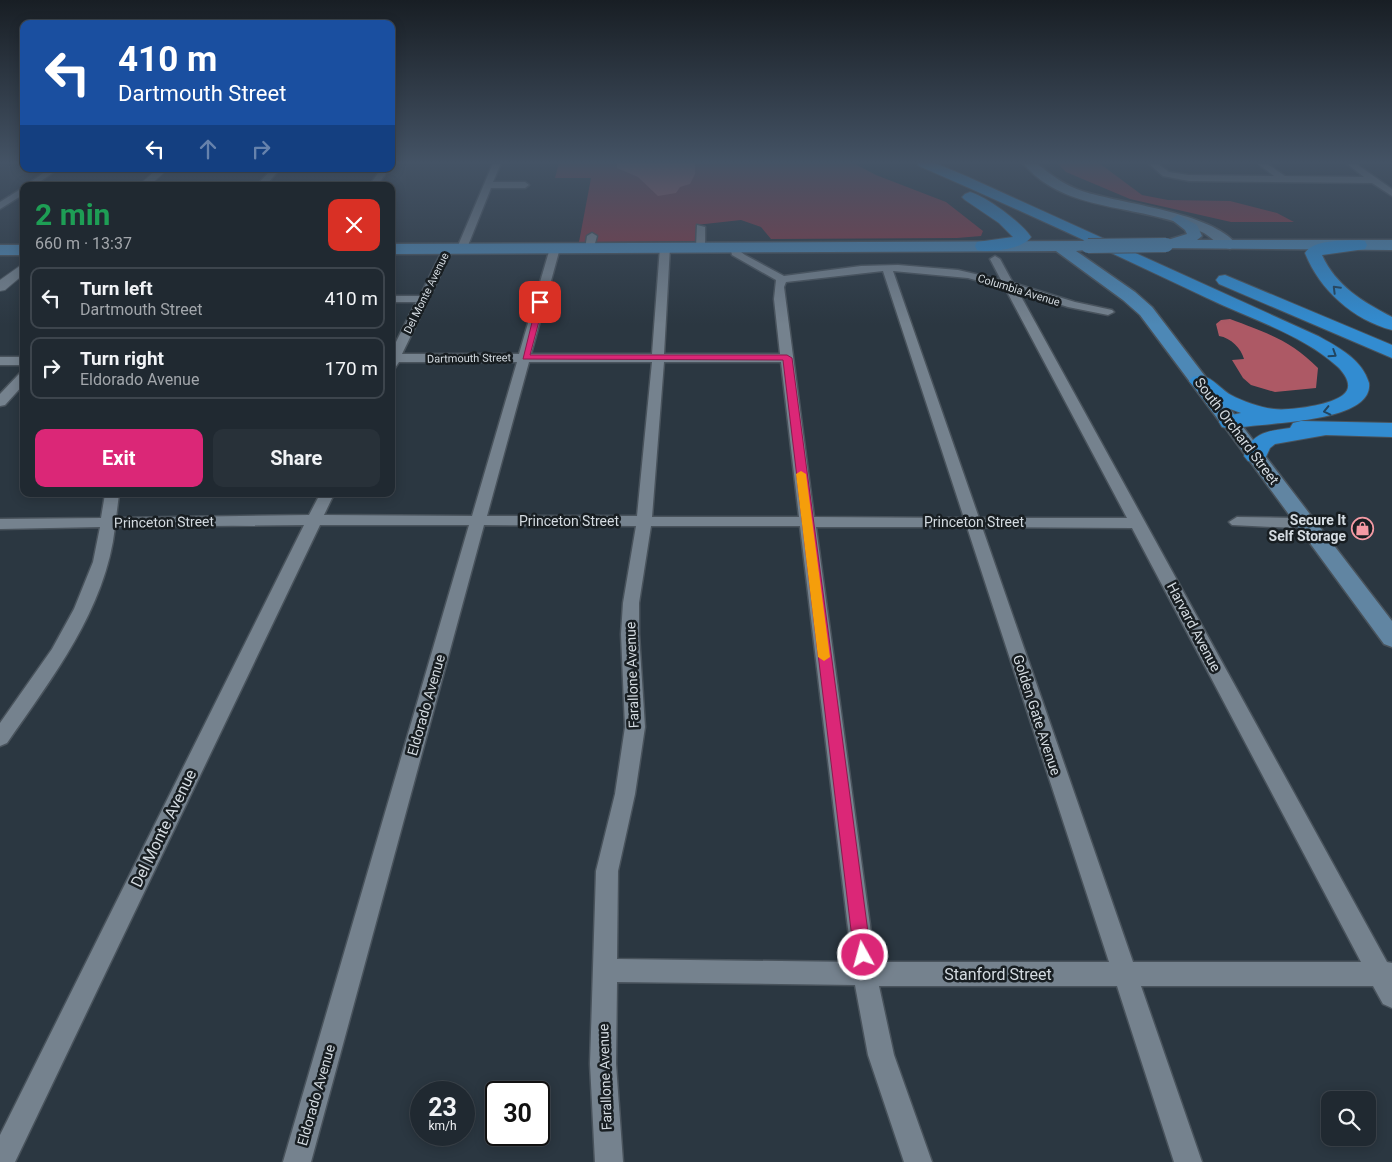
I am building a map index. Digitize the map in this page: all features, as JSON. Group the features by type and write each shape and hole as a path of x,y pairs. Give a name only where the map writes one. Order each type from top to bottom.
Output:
{"highway":[{"path":"983,246 1019,242 1023,237 1001,217"},
{"path":"1040,217 1312,342 1341,359 1354,372 1359,388 1349,402 1329,411 1245,417 1226,416"},
{"path":"1091,217 1175,248"},
{"path":"1098,217 1175,248 1392,352"},
{"path":"1087,239 1197,278 1392,363"},
{"path":"1359,245 1324,248 1313,253 1324,277 1340,294 1364,310 1392,324"},
{"path":"1200,381 1218,397 1235,405 1257,412 1288,414"},
{"path":"1226,416 1256,427 1392,430"},
{"path":"1256,456 1263,441 1276,435 1392,425"}],"main road":[{"path":"1171,217 1204,229 1244,239 1284,245"},
{"path":"1175,248 1195,236 1192,228 1178,219"},
{"path":"1204,229 1230,245"},
{"path":"395,249 556,248 590,242 665,247 1059,246 1087,239 1126,246 1175,248 1230,245 1392,245"},
{"name":"South Orchard Street","path":"1059,246 1097,272 1146,311 1392,638"},
{"path":"1097,272 1096,258 1103,252 1126,246"},
{"path":"0,250 20,250"},
{"path":"1226,416 1214,416 1294,523 1300,530 1315,537"}],"street":[{"name":"Del Monte Avenue","path":"395,355 424,299 455,249 471,217"},
{"path":"700,227 701,247"},
{"path":"735,246 736,253 782,279 779,287 779,299 865,974 882,1055 918,1162"},
{"name":"Farallone Avenue","path":"608,1162 603,1064 607,871 625,794 635,727 630,634 631,603 642,521 658,358 665,247"},
{"name":"Eldorado Avenue","path":"297,1162 556,248"},
{"name":"Harvard Avenue","path":"995,258 1386,974 1392,996"},
{"name":"Columbia Avenue","path":"782,279 887,268 944,272 1011,286 1062,303 1108,312"},
{"name":"Golden Gate Avenue","path":"887,268 1188,1162"},
{"path":"0,287 20,270"},
{"path":"395,299 424,299"},
{"name":"Dartmouth Street","path":"395,361 526,357 787,358"},
{"path":"0,361 20,361"},
{"path":"0,402 20,380"},
{"path":"0,738 54,661 79,618 102,560 112,497"},
{"name":"Del Monte Avenue","path":"0,1162 326,497"},
{"name":"Princeton Street","path":"0,524 314,520 1139,523"},
{"path":"1237,522 1294,523"},
{"name":"Stanford Street","path":"604,970 865,974 1386,974"}],"shaded area":[{"path":"584,217 965,217 983,231 981,236 957,238 771,239 761,227 741,220 696,225 698,241 579,242"},
{"path":"1210,217 1285,217 1294,222 1231,222"},
{"path":"1230,319 1277,338 1308,358 1318,368 1316,388 1275,392 1251,385 1243,378 1232,360 1244,359 1241,351 1231,341 1219,336 1216,324 1221,320"}],"slow traffic":[{"path":"801,474 824,657"}],"place":[{"name":"Secure It Self Storage","path":"1362,528"}],"route":[{"path":"540,302 526,357 787,358 863,955"}]}
